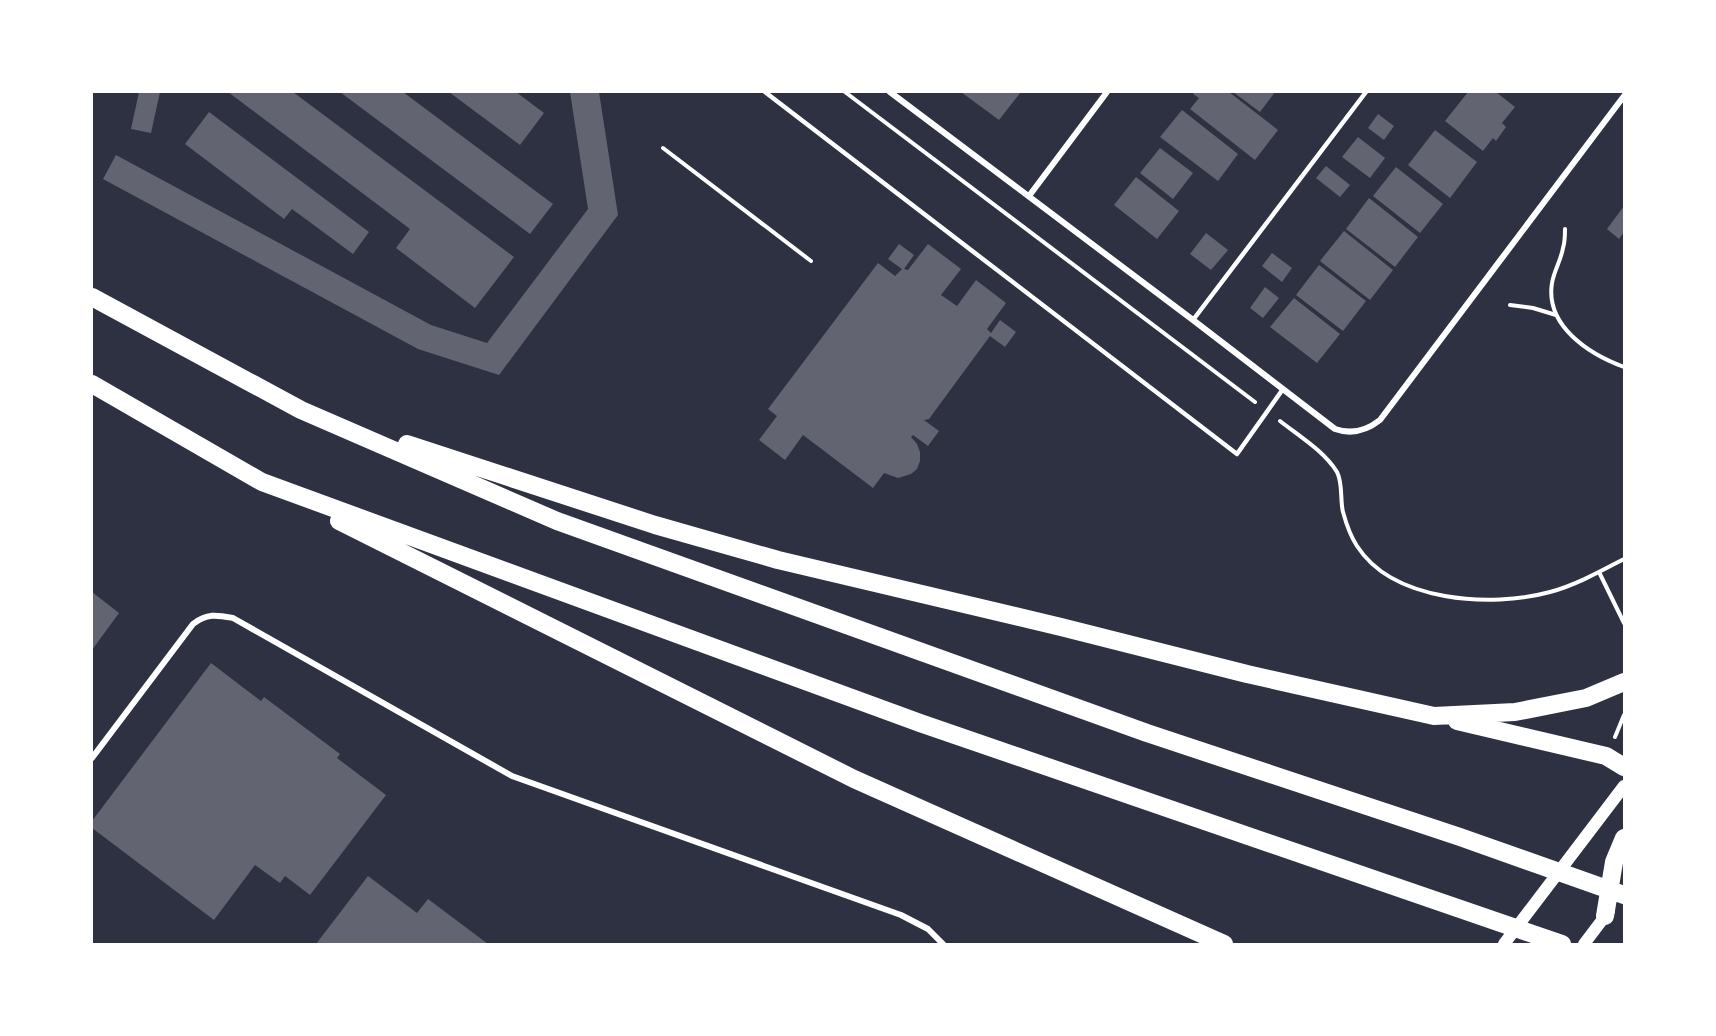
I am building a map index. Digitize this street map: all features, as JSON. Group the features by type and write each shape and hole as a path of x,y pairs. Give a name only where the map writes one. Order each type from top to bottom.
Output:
{"highway":[{"path":"92,297 301,410 556,520 1147,733 1460,837 1624,896"},
{"path":"92,384 262,482 854,780 1224,945"},
{"path":"301,410 655,525 778,560 1247,674 1606,756 1624,768"},
{"path":"262,482 920,723 1562,945"},
{"path":"1434,716 1515,712 1586,698 1624,682"},
{"path":"1605,916 1614,862 1624,838"}],"main road":[{"path":"1504,945 1624,786"},
{"path":"1584,945 1624,891"}],"street":[{"path":"890,92 1335,429 1346,432 1357,432 1370,428 1380,420 1624,96"},
{"path":"1029,196 1107,92"},
{"path":"92,758 193,624 203,616 213,614 233,618 512,776 901,915 928,929 943,944"}],"lane":[{"path":"765,92 1237,454 1283,389"},
{"path":"1193,320 1366,92"}],"path":[{"path":"845,92 1317,450 1338,474 1343,512 1356,545 1366,559 1397,582 1454,598 1517,597 1550,592 1624,559"},
{"path":"663,148 811,261"},
{"path":"1565,229 1564,247 1552,283 1552,306 1559,322 1571,335 1590,349 1624,367"},
{"path":"1510,304 1556,315"},
{"path":"1599,572 1624,623"},
{"path":"1615,738 1624,715"}],"building":[{"path":"139,92 160,92 151,133 131,129"},
{"path":"228,92 293,92 514,257 475,308 396,248 410,229"},
{"path":"340,92 403,92 553,204 530,234"},
{"path":"449,92 516,92 544,113 520,145"},
{"path":"570,92 599,92 618,215 499,375 418,349 103,179 116,155 431,325 487,343 588,209"},
{"path":"961,92 1021,92 999,120"},
{"path":"1195,92 1229,92 1278,130 1255,160 1190,109 1199,98 1193,94"},
{"path":"1233,92 1275,92 1260,112"},
{"path":"1468,92 1496,92 1515,107 1502,123 1506,127 1496,141 1493,138 1483,151 1445,121"},
{"path":"1182,110 1238,154 1218,181 1160,137"},
{"path":"209,112 369,232 353,254 292,209 284,219 185,144"},
{"path":"1378,114 1394,126 1384,140 1368,128"},
{"path":"1435,130 1477,162 1450,198 1408,165"},
{"path":"1358,137 1385,158 1370,178 1342,157"},
{"path":"1160,148 1193,173 1173,199 1140,173"},
{"path":"1326,166 1350,185 1340,197 1316,178"},
{"path":"1396,167 1443,204 1420,233 1373,196"},
{"path":"1136,177 1179,211 1157,239 1114,205"},
{"path":"1369,198 1418,237 1395,267 1346,229"},
{"path":"1624,206 1624,232 1619,239 1607,229"},
{"path":"1344,231 1393,270 1370,300 1320,261"},
{"path":"1206,233 1228,250 1211,270 1190,254"},
{"path":"899,244 914,255 904,269 908,270 928,244 961,269 941,295 957,306 976,280 1006,303 987,329 991,333 1000,320 1016,332 1005,347 990,336 929,419 924,420 939,431 928,446 913,435 911,437 920,452 917,469 911,474 898,478 884,473 873,488 803,435 785,460 759,440 777,416 768,409 878,263 895,276 902,269 888,259"},
{"path":"1272,253 1292,268 1282,282 1262,266"},
{"path":"1319,265 1366,301 1343,331 1296,295"},
{"path":"1265,287 1279,298 1263,318 1250,308"},
{"path":"1294,298 1340,334 1317,363 1270,327"},
{"path":"92,592 119,613 92,650"},
{"path":"211,663 261,701 264,697 340,754 337,758 386,795 310,895 285,876 280,883 255,865 214,920 92,828 92,821"},
{"path":"368,876 417,913 428,899 488,944 316,944"}]}
